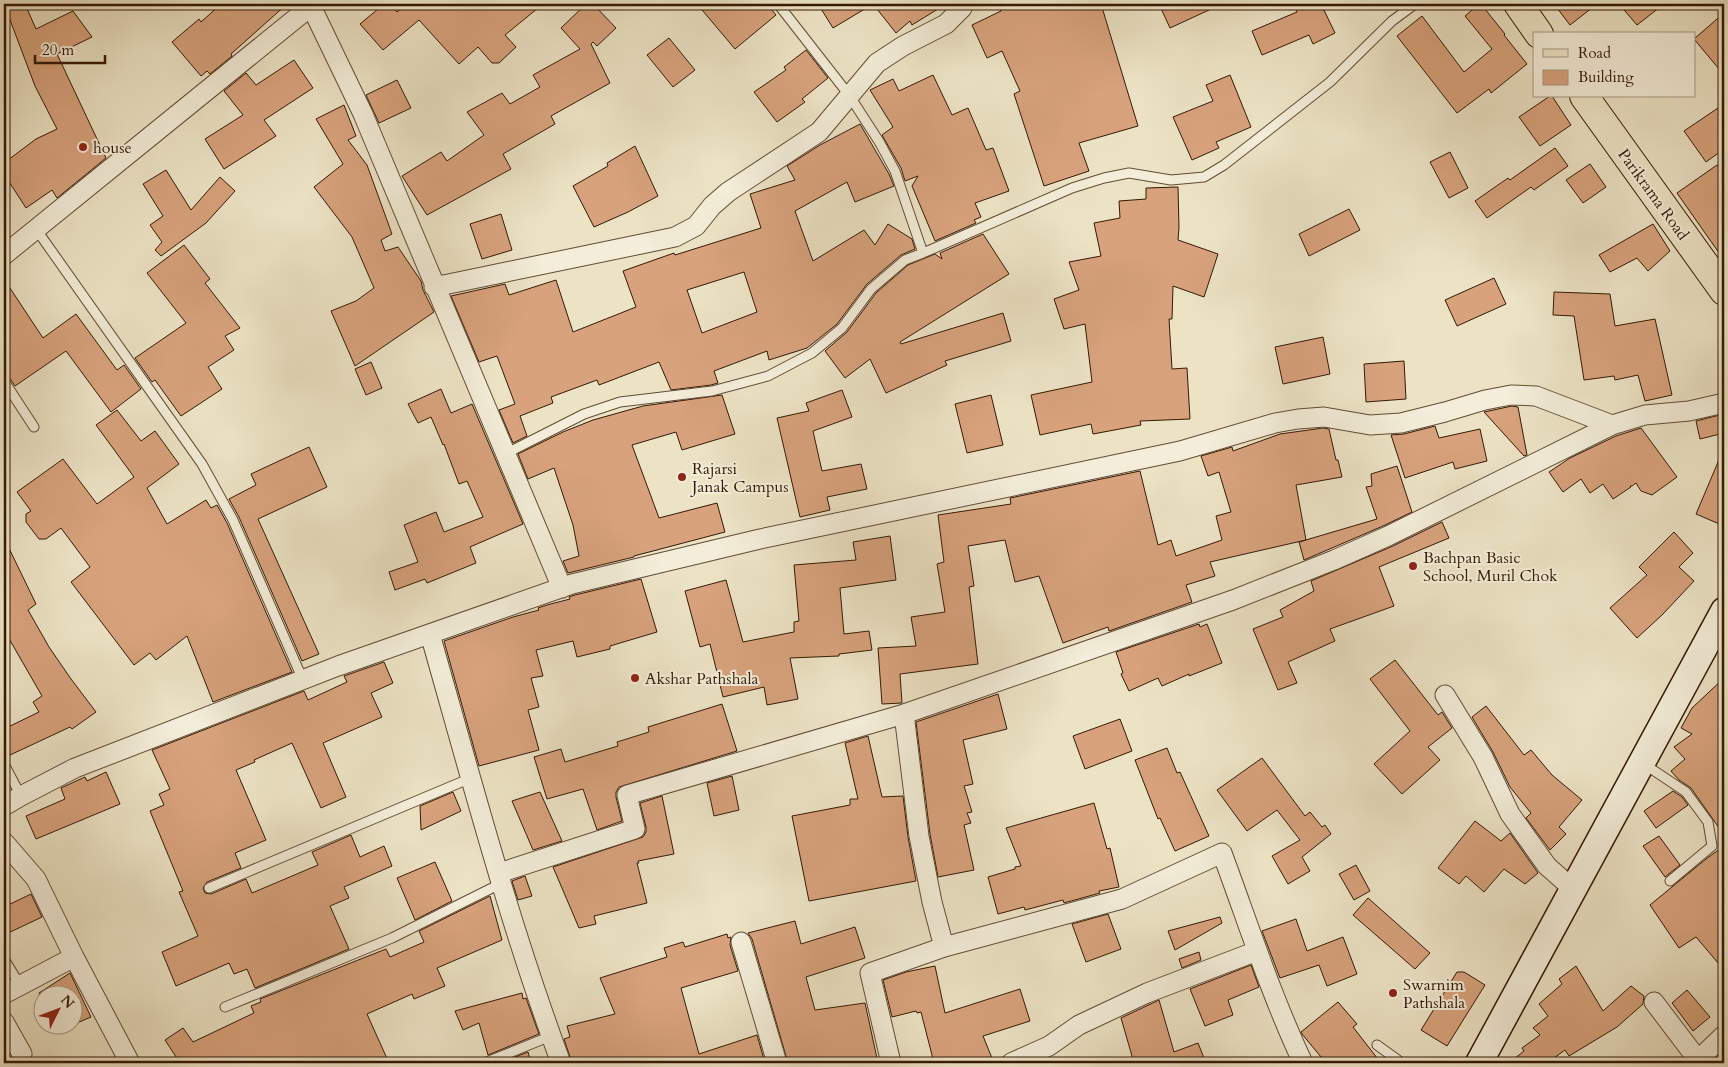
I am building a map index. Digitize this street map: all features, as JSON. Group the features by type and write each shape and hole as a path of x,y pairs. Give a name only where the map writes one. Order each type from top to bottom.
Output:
{"main road":[{"path":"1518,4 1538,32"},
{"name":"Parikrama Road","path":"1585,98 1724,291"},
{"path":"1479,1063 1724,611"}],"street":[{"path":"434,287 675,237 696,226 712,206 728,192 819,132 877,63 902,46 946,24 962,8 962,4"},
{"path":"4,255 313,5 363,114 434,287 562,588"},
{"path":"4,806 75,768 303,680 430,634 581,582 760,539 1180,450 1275,423 1298,419 1324,417 1370,425 1401,423 1485,400 1511,395 1536,396 1612,425"},
{"path":"500,878 636,828 627,795 904,714 1233,600 1334,560 1388,536 1612,425 1645,415 1689,411 1724,404"},
{"path":"430,634 500,878 542,1014 561,1063"},
{"path":"1445,695 1483,757 1510,814 1547,866 1573,889"},
{"path":"904,714 919,836 932,902 944,947"},
{"path":"4,842 36,879 74,957 130,1063"},
{"path":"891,1063 870,973 944,947 1122,899 1222,853 1257,951 1291,1038 1303,1063"},
{"path":"741,942 777,1063"},
{"path":"1011,1063 1049,1046 1080,1025 1147,993 1257,951"},
{"path":"12,989 74,957"},
{"path":"1654,1002 1698,1060 1724,1035"},
{"path":"4,1022 22,1054"}],"lane":[{"path":"778,4 849,95 880,143 895,171 923,253"},
{"path":"505,454 584,414 620,402 712,391 768,376 812,353 842,328 871,289 905,260 1072,188 1104,178 1129,173 1172,180 1204,177 1224,165 1330,82 1392,21 1415,4"},
{"path":"36,228 202,464 233,520 303,680"},
{"path":"4,381 34,427"},
{"path":"1642,763 1686,792 1708,822 1712,846 1670,881"},
{"path":"4,764 21,796"},
{"path":"210,888 471,778"},
{"path":"225,1007 392,938 500,878"},
{"path":"4,959 12,989"},
{"path":"484,1063 551,1036"},
{"path":"1377,1045 1402,1063"}],"building":[{"path":"4,4 25,4 36,29 73,11 92,37 57,54 106,158 57,198 52,190 26,208 4,174 4,163 36,139 57,129 35,86"},
{"path":"221,4 287,4 231,54 232,56 210,74 207,71 201,76 172,42 199,19 201,22"},
{"path":"384,4 390,4 397,12 404,4 543,4 505,35 516,47 499,63 492,63 478,47 459,64 419,20 383,50 360,24"},
{"path":"586,4 593,4 616,28 597,46 593,42 591,44 610,83 551,116 555,124 503,154 511,169 427,215 402,176 441,152 447,161 484,135 467,112 502,93 510,104 540,87 533,75 580,49 561,28"},
{"path":"697,4 767,4 776,15 735,49"},
{"path":"818,4 873,4 833,28"},
{"path":"873,4 946,4 912,25 910,21 896,33"},
{"path":"998,4 1101,4 1138,126 1079,143 1089,171 1044,186 1014,94 1020,91 1002,51 987,58 972,25 1001,11"},
{"path":"1159,4 1222,4 1170,28"},
{"path":"1293,4 1321,4 1335,33 1313,44 1309,35 1262,55 1252,31 1297,12"},
{"path":"1481,4 1505,34 1527,64 1491,93 1489,89 1457,113 1397,36 1422,16 1464,72 1492,49 1465,16"},
{"path":"1554,4 1597,4 1570,25"},
{"path":"1619,4 1664,4 1637,25"},
{"path":"1724,13 1724,75 1696,41 1696,37"},
{"path":"669,38 695,70 673,87 647,55"},
{"path":"806,50 828,78 802,99 805,102 777,122 754,92 786,70 784,67"},
{"path":"294,60 313,88 264,120 276,136 224,169 205,139 243,115 224,91 246,73 256,85"},
{"path":"933,75 952,115 968,108 986,150 993,148 1009,191 975,203 981,217 974,220 976,223 935,241 912,186 918,176 905,181 901,168 882,135 893,127 870,90 893,79 899,91"},
{"path":"1230,75 1251,127 1216,142 1219,148 1192,160 1173,117 1213,101 1206,85"},
{"path":"397,80 411,108 379,123 366,95"},
{"path":"1547,98 1553,98 1571,125 1540,146 1519,117"},
{"path":"1724,104 1724,149 1706,162 1684,131"},
{"path":"344,105 356,136 348,140 367,165 392,234 381,240 385,251 398,247 421,281 423,290 434,312 355,366 331,311 356,301 374,288 352,237 314,187 343,164 316,119"},
{"path":"860,124 894,186 855,202 847,182 795,211 813,261 864,230 875,245 888,224 912,239 915,249 901,255 867,284 837,324 807,348 769,360 767,351 714,371 718,383 711,385 671,390 659,362 599,385 597,380 551,397 553,403 520,416 527,436 513,443 499,410 515,404 497,356 479,362 451,296 505,284 509,295 556,280 573,332 636,307 623,271 674,253 675,255 761,228 750,194 795,180 787,166 820,145","holes":["744,272 757,312 702,333 687,290"]},
{"path":"635,146 658,196 594,227 573,186 608,166 607,163"},
{"path":"1555,148 1568,166 1534,190 1531,187 1487,218 1475,201 1508,178 1510,180"},
{"path":"1450,152 1468,188 1449,198 1430,162"},
{"path":"1590,164 1606,187 1583,203 1566,180"},
{"path":"1717,165 1724,176 1724,260 1677,193"},
{"path":"166,170 191,210 220,177 235,191 206,223 161,256 155,250 162,242 150,225 163,216 143,184"},
{"path":"1178,187 1178,240 1218,254 1204,297 1173,286 1172,319 1169,319 1172,369 1187,368 1190,419 1140,421 1141,425 1093,434 1091,424 1040,435 1031,395 1092,382 1085,324 1064,329 1054,299 1079,290 1069,262 1101,256 1094,223 1120,218 1119,201 1146,199 1146,188"},
{"path":"1349,209 1360,230 1309,256 1299,234"},
{"path":"501,214 512,250 482,259 470,224"},
{"path":"1653,224 1670,251 1648,271 1637,258 1610,272 1599,255"},
{"path":"983,234 1009,274 900,342 901,344 1003,313 1011,341 945,361 947,365 886,393 870,359 845,378 825,351 847,332 876,293 908,265 935,254 942,259 940,253"},
{"path":"184,245 210,279 205,283 240,328 225,336 234,350 208,367 222,389 181,416 155,380 152,382 135,358 186,323 147,273"},
{"path":"1494,278 1506,304 1457,326 1445,300"},
{"path":"4,279 43,338 76,314 117,370 124,365 141,389 111,412 66,351 15,386 9,377 4,375"},
{"path":"1554,292 1610,294 1615,326 1655,319 1672,395 1645,401 1638,375 1615,380 1614,376 1584,380 1574,316 1553,315"},
{"path":"1323,337 1330,374 1283,384 1275,347"},
{"path":"1404,361 1406,399 1366,402 1364,364"},
{"path":"371,362 382,388 366,395 355,369"},
{"path":"441,389 451,413 472,404 523,524 470,547 476,563 427,583 425,579 395,590 389,572 418,562 404,525 436,512 444,532 483,517 467,481 459,484 444,444 431,417 418,423 408,404"},
{"path":"842,390 852,417 813,431 822,471 861,464 867,489 827,497 830,510 800,517 777,418 809,411 806,403"},
{"path":"722,395 735,434 682,450 676,432 632,445 659,518 717,503 725,532 568,573 563,561 579,556 573,525 554,468 528,479 518,454 593,420 643,406"},
{"path":"991,395 1003,445 967,453 955,404"},
{"path":"1512,406 1518,407 1527,455 1524,456 1484,412"},
{"path":"117,410 141,441 155,431 179,464 147,488 167,524 206,500 211,508 217,505 227,523 292,672 213,702 187,636 156,660 150,653 134,665 71,582 90,567 61,528 46,539 39,539 26,522 26,514 31,511 17,492 63,459 97,504 134,477 96,425"},
{"path":"1724,414 1724,433 1700,439 1696,421"},
{"path":"1435,426 1439,438 1480,429 1487,461 1455,469 1453,462 1405,478 1391,435 1404,434"},
{"path":"1323,428 1329,429 1342,477 1296,485 1306,540 1210,562 1215,576 1186,585 1192,602 1109,631 1108,627 1063,643 1039,576 1015,582 1005,540 968,546 974,586 969,587 978,664 900,674 902,703 882,704 878,648 916,646 911,617 945,612 937,564 944,562 938,515 1011,504 1010,498 1140,471 1158,545 1171,540 1176,556 1222,540 1216,516 1231,512 1219,472 1208,476 1201,456 1232,447 1233,451 1280,434"},
{"path":"1641,428 1677,477 1652,495 1641,491 1636,483 1613,499 1603,484 1590,493 1581,479 1563,492 1549,472 1570,458 1616,436"},
{"path":"309,447 327,487 258,519 319,654 302,661 239,517 229,499 256,485 251,474"},
{"path":"1724,448 1724,526 1696,514"},
{"path":"1397,466 1412,512 1304,560 1299,542 1377,519 1366,487 1372,486 1371,474"},
{"path":"1442,522 1449,538 1379,567 1394,606 1330,629 1335,641 1288,662 1297,683 1278,690 1253,629 1283,617 1280,610 1314,591 1311,581 1393,546"},
{"path":"1674,532 1693,553 1679,567 1694,581 1637,638 1610,608 1647,575 1639,567"},
{"path":"890,536 896,580 840,588 844,634 869,631 872,650 839,654 839,656 790,658 798,699 767,705 764,687 723,697 710,644 700,647 685,591 726,580 743,642 794,632 794,622 799,621 794,565 856,560 853,542"},
{"path":"4,538 36,604 28,610 49,647 96,712 72,729 70,727 10,755 4,742 4,729 39,712 33,702 42,696 4,630"},
{"path":"641,579 657,632 610,646 610,649 577,657 573,641 536,650 543,676 531,678 539,707 528,710 539,750 479,766 444,641 539,610 538,608 570,599 569,597 575,595"},
{"path":"1199,624 1200,627 1207,624 1222,663 1189,676 1189,674 1162,686 1158,678 1129,691 1121,674 1123,673 1116,652"},
{"path":"1395,660 1438,715 1442,712 1452,728 1428,747 1440,760 1402,794 1374,764 1410,731 1370,679"},
{"path":"384,662 393,683 371,693 382,717 323,743 346,797 321,808 292,743 236,770 266,840 235,853 241,868 207,882 203,888 205,893 211,894 246,879 252,893 318,865 312,852 351,835 360,857 384,846 392,866 344,887 349,898 330,906 349,949 255,988 247,969 234,974 229,963 176,986 162,952 198,936 179,892 183,891 150,811 164,805 159,794 170,789 152,750 304,691 308,700 347,682 344,676"},
{"path":"1724,678 1724,835 1691,788 1679,780 1671,771 1685,759 1674,747 1692,734 1681,728 1692,708"},
{"path":"998,694 1007,729 963,740 973,784 964,786 972,812 967,813 971,823 964,825 974,870 938,877 930,834 916,722"},
{"path":"722,704 737,751 619,787 616,797 622,821 597,830 583,789 547,799 534,757 561,749 565,762 618,746 617,742 649,732 648,727"},
{"path":"1486,706 1524,755 1531,750 1552,775 1582,800 1559,827 1566,834 1550,850 1526,818 1531,813 1510,787 1493,752 1472,717"},
{"path":"1120,719 1132,751 1085,769 1073,736"},
{"path":"868,736 882,797 903,796 916,881 809,901 792,816 850,805 850,799 858,799 845,743"},
{"path":"1167,748 1177,773 1180,772 1209,836 1175,851 1160,818 1158,819 1135,760"},
{"path":"1262,758 1305,816 1310,812 1322,827 1325,825 1331,834 1302,857 1310,871 1288,884 1272,856 1300,840 1277,810 1247,831 1217,790"},
{"path":"106,772 120,804 36,839 26,816 65,799 61,788 85,777 87,781"},
{"path":"732,776 739,810 714,816 707,783"},
{"path":"1673,791 1682,797 1688,805 1656,828 1644,811"},
{"path":"453,792 461,811 421,830 420,806"},
{"path":"540,792 562,841 533,850 512,801"},
{"path":"662,796 674,854 638,861 647,903 594,916 596,924 579,928 553,867 643,837 646,827 640,803"},
{"path":"1094,803 1107,849 1110,848 1119,887 1099,891 1100,893 1064,903 1063,900 1025,910 1024,907 998,914 988,877 1021,866 1006,828"},
{"path":"1475,821 1501,841 1510,833 1538,873 1525,884 1504,869 1484,892 1466,876 1459,884 1438,868"},
{"path":"1659,836 1680,865 1665,877 1643,846"},
{"path":"1724,846 1724,970 1696,937 1679,948 1650,905"},
{"path":"435,862 452,901 415,920 397,878"},
{"path":"1356,865 1370,891 1354,900 1339,874"},
{"path":"525,876 532,896 518,900 512,881"},
{"path":"31,894 42,917 4,935 4,907"},
{"path":"490,896 502,940 437,968 445,986 414,999 412,994 367,1014 389,1063 180,1063 165,1040 183,1028 193,1042 254,1013 251,1006 261,1002 260,999 386,949 390,957 424,942 419,931"},
{"path":"1368,898 1430,953 1415,969 1353,915"},
{"path":"1108,914 1121,949 1086,962 1072,924"},
{"path":"1220,917 1222,923 1175,950 1168,931"},
{"path":"1296,919 1307,951 1343,937 1357,974 1327,986 1319,965 1280,978 1262,931"},
{"path":"795,921 801,944 855,927 865,958 806,977 815,1010 865,1003 878,1063 788,1063 752,939 748,933"},
{"path":"727,934 728,938 731,937 730,945 738,971 681,988 699,1054 757,1035 765,1063 572,1063 564,1039 570,1037 567,1026 615,1014 600,978 667,957 664,948 683,942 685,947"},
{"path":"1199,952 1201,960 1182,968 1179,959"},
{"path":"1251,965 1259,987 1228,1000 1233,1015 1205,1026 1190,989"},
{"path":"935,966 945,1013 1020,989 1030,1021 983,1036 994,1063 934,1063 921,1012 917,1013 916,1011 892,1017 883,980 906,972"},
{"path":"1576,966 1603,1011 1631,986 1644,996 1643,1004 1617,1027 1569,1056 1565,1050 1547,1063 1509,1063 1524,1051 1522,1048 1540,1035 1533,1028 1548,1016 1539,1004 1562,984 1559,979"},
{"path":"1457,972 1464,972 1485,985 1447,1046 1421,1030"},
{"path":"70,973 75,984 53,984"},
{"path":"1687,990 1710,1017 1693,1031 1672,1003"},
{"path":"522,993 523,999 526,998 539,1034 488,1055 479,1023 463,1030 455,1011"},
{"path":"82,998 91,1017 82,1021"},
{"path":"1159,1000 1174,1052 1198,1043 1206,1063 1134,1063 1121,1018"},
{"path":"1338,1002 1357,1024 1353,1027 1381,1063 1326,1063 1302,1034 1301,1032"},
{"path":"528,1052 531,1063 500,1063"}],"place":[{"name":"house","path":"83,147"},
{"name":"Rajarsi Janak Campus","path":"682,477"},
{"name":"Bachpan Basic School, Muril Chok","path":"1413,566"},
{"name":"Akshar Pathshala","path":"635,678"},
{"name":"Swarnim Pathshala","path":"1393,993"}]}
